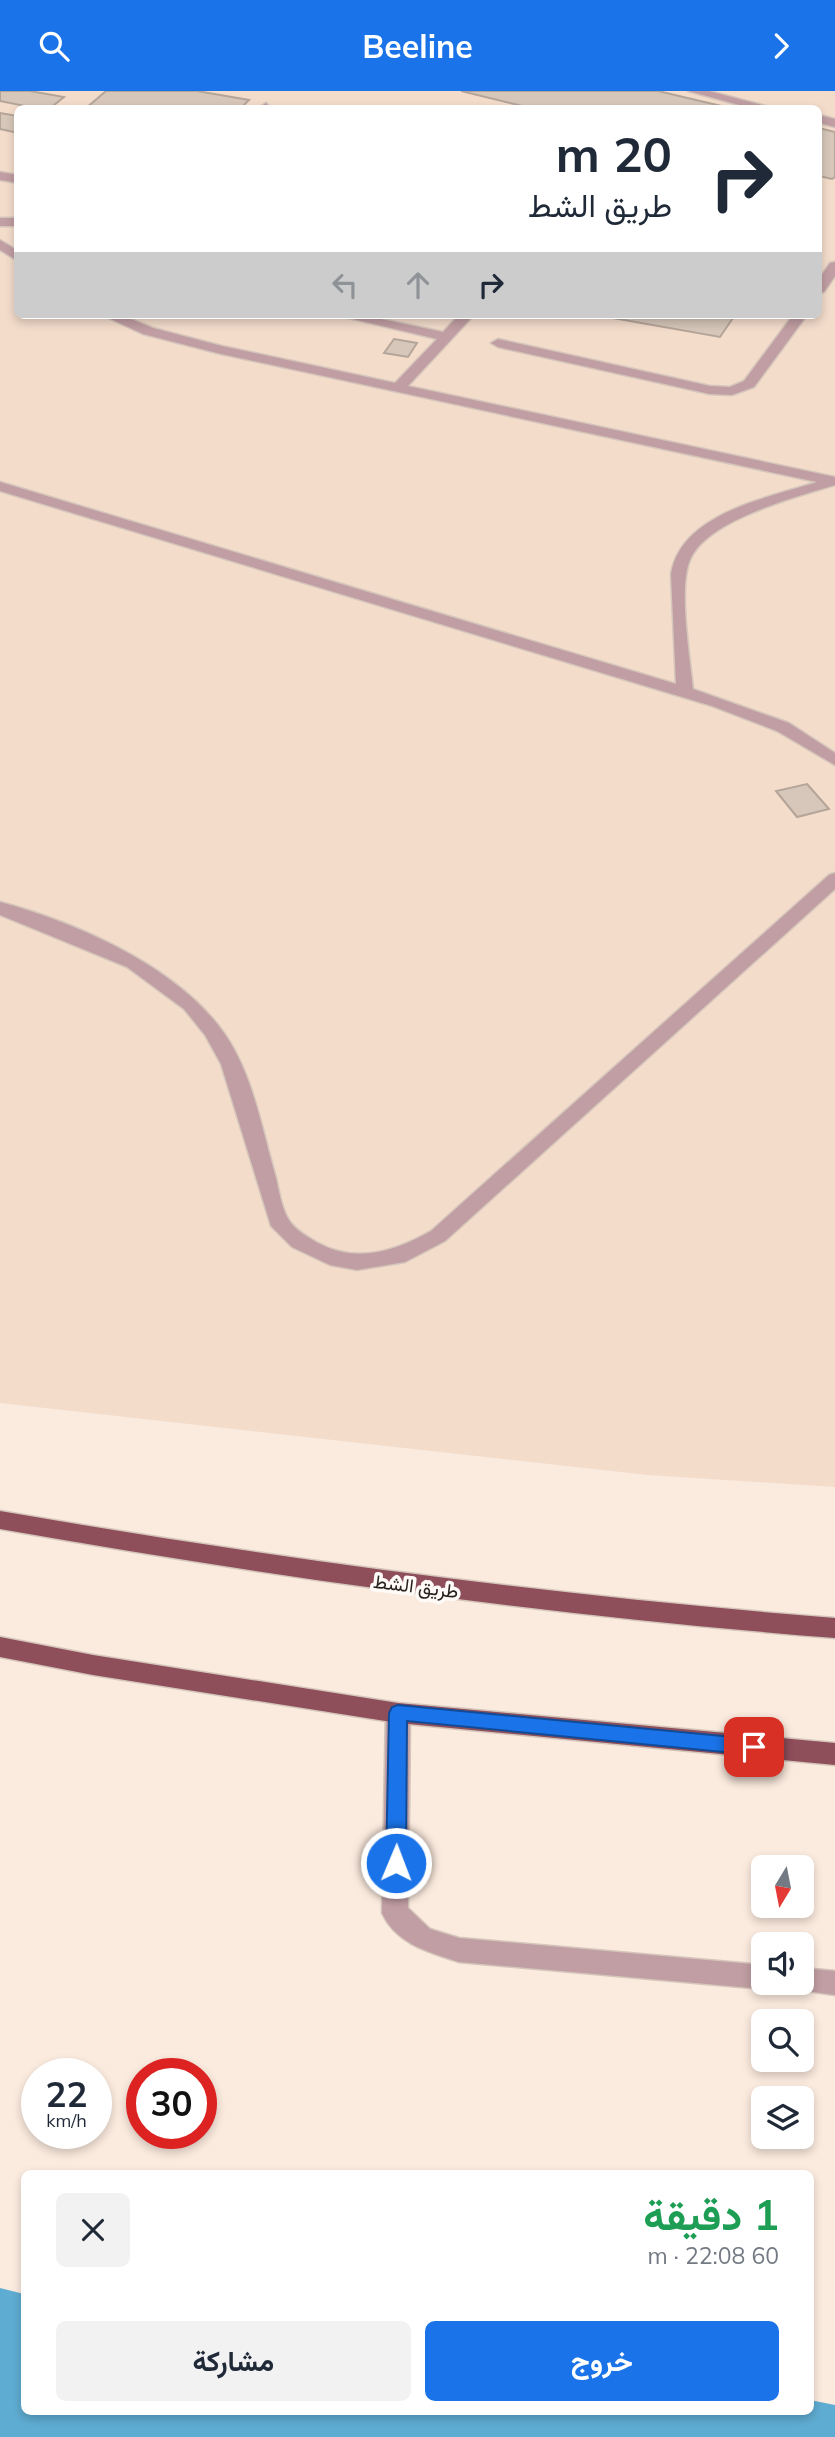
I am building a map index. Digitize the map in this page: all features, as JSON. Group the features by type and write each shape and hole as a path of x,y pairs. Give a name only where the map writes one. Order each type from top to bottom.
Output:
{"highway":[{"name":"طريق الشط","path":"0,1520 168,1551 410,1587 708,1619 835,1628"},
{"path":"0,1647 93,1665 398,1713 835,1754"}],"street":[{"path":"694,91 754,105"},
{"path":"822,285 835,266"},
{"path":"120,319 183,341 834,481"},
{"path":"362,319 447,337"},
{"path":"398,388 463,319"},
{"path":"498,343 710,390 732,391 742,389 754,380 797,319"},
{"path":"685,691 680,577 686,550 713,526 834,481"},
{"path":"0,486 685,691 752,713 783,727 835,760"},
{"path":"0,908 121,955 151,972 201,1013 231,1065 281,1226 299,1244 325,1257 356,1263 387,1261 415,1251 438,1235 835,879"},
{"path":"398,1713 395,1913 422,1938 459,1949 751,1976"},
{"path":"814,1981 835,1983"}],"shaded area":[{"path":"0,91 835,91 835,1487 648,1475 0,1403"}],"water":[{"path":"0,2288 21,2293 21,2415 814,2415 814,2401 835,2405 835,2437 0,2437"}],"building":[{"path":"0,91 30,91 64,97 54,105 20,105 0,101"},
{"path":"106,91 197,91 249,100 244,105 90,105"},
{"path":"461,91 658,91 717,105 518,105"},
{"path":"0,113 14,115 14,132 0,129"},
{"path":"822,129 835,132 835,177 822,177"},
{"path":"619,319 732,319 720,337"},
{"path":"394,339 417,343 408,357 384,353"},
{"path":"807,784 829,809 797,817 776,791"}],"route":[{"path":"396,1863 398,1713 754,1747"}]}
